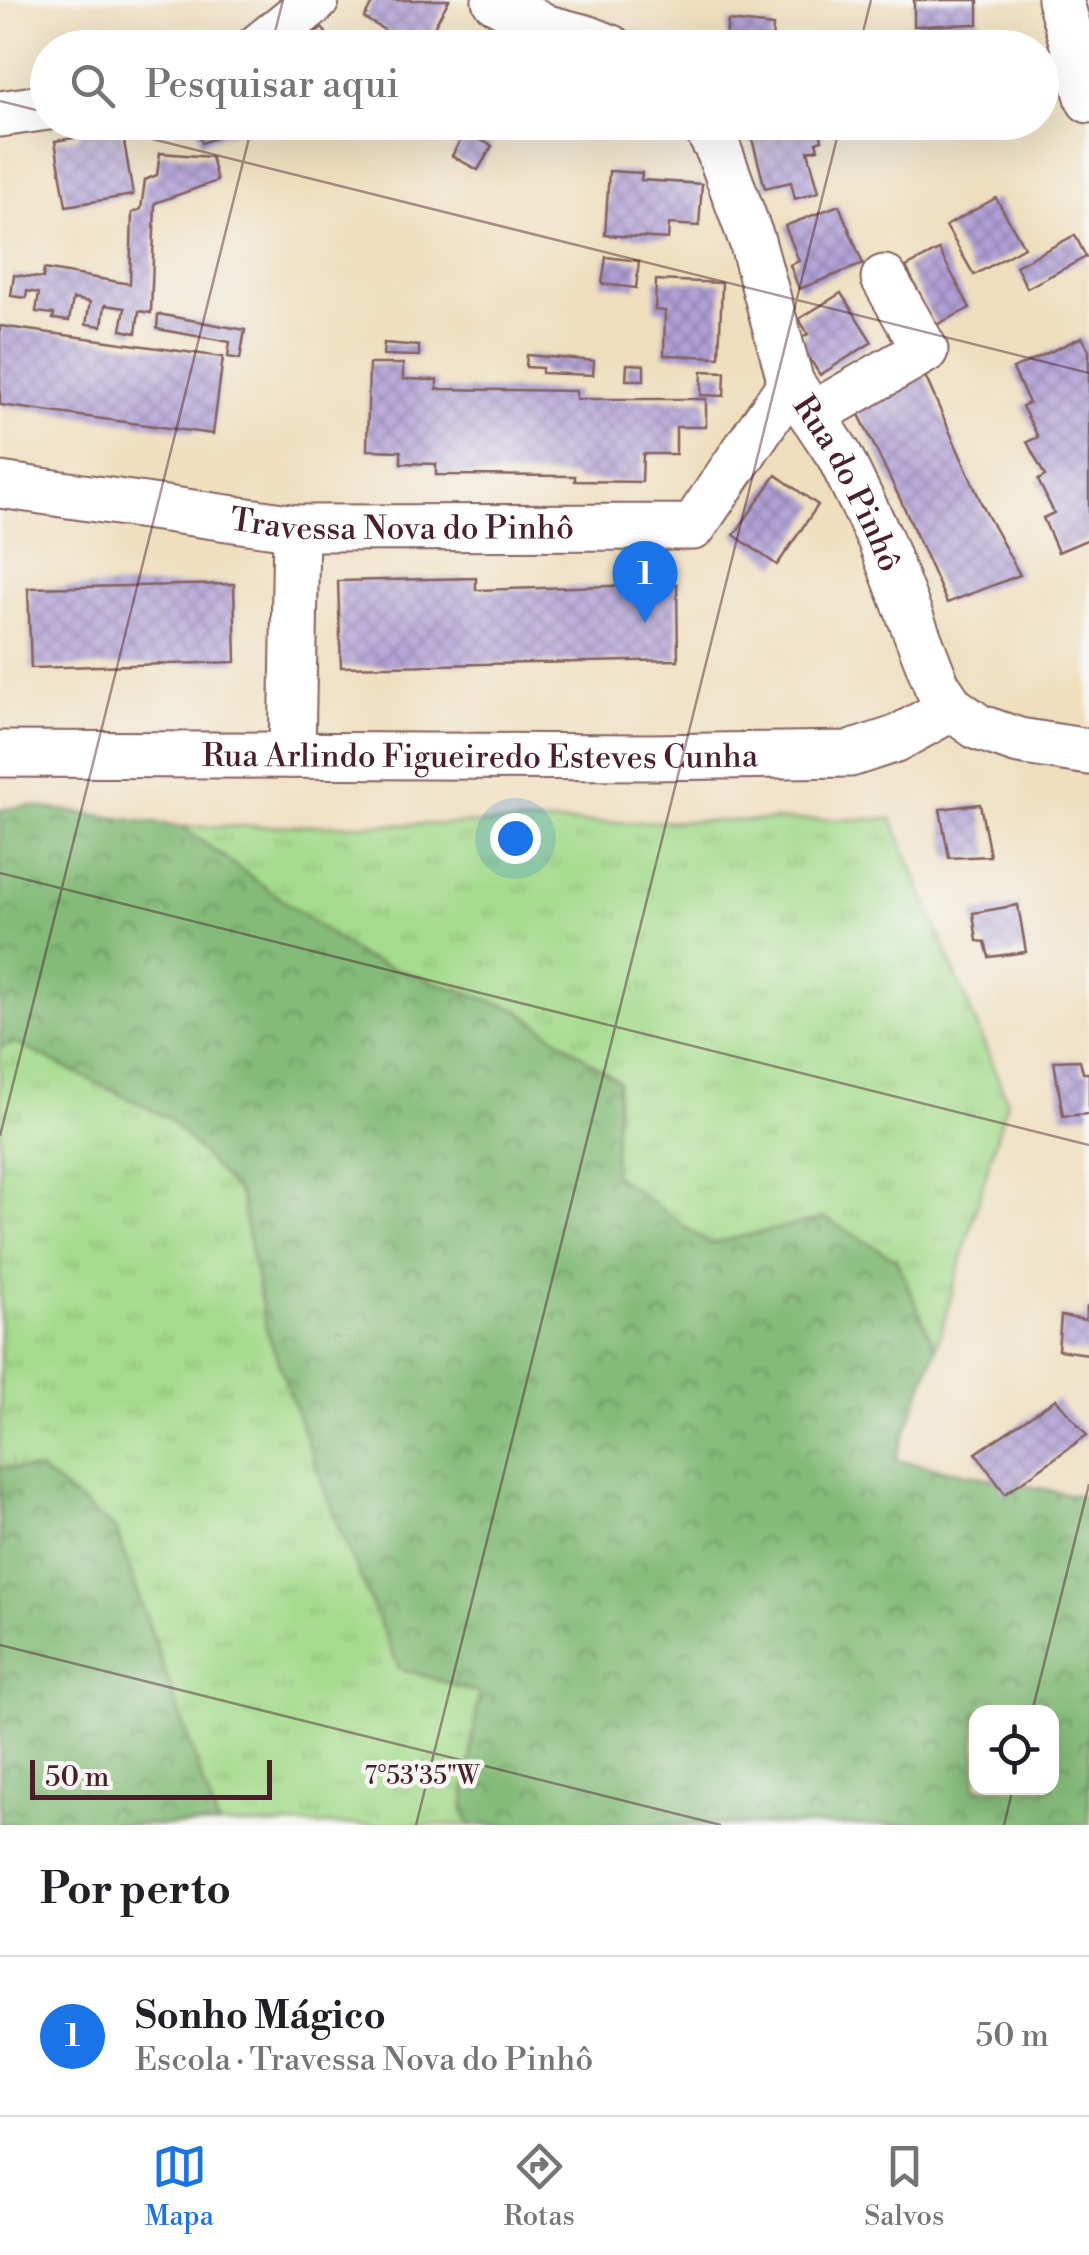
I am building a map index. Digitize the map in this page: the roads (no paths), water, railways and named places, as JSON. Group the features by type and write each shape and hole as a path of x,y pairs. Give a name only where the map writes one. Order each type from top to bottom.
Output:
{"street":[{"path":"280,30 316,0"},
{"path":"495,0 554,30"},
{"path":"1060,0 1089,100"},
{"path":"0,114 30,110"},
{"name":"Rua do Pinhô","path":"713,140 747,226 802,399 839,455 880,539 931,673 952,708"},
{"path":"802,399 924,350 884,278"},
{"name":"Travessa Nova do Pinhô","path":"0,484 296,528 693,526 802,399"},
{"path":"292,754 296,528"},
{"path":"952,708 978,727 1019,741 1089,752"},
{"name":"Rua Arlindo Figueiredo Esteves Cunha","path":"0,754 850,754 896,740 952,708"}],"place":[{"name":"Sonho Mágico","path":"645,623"}]}
